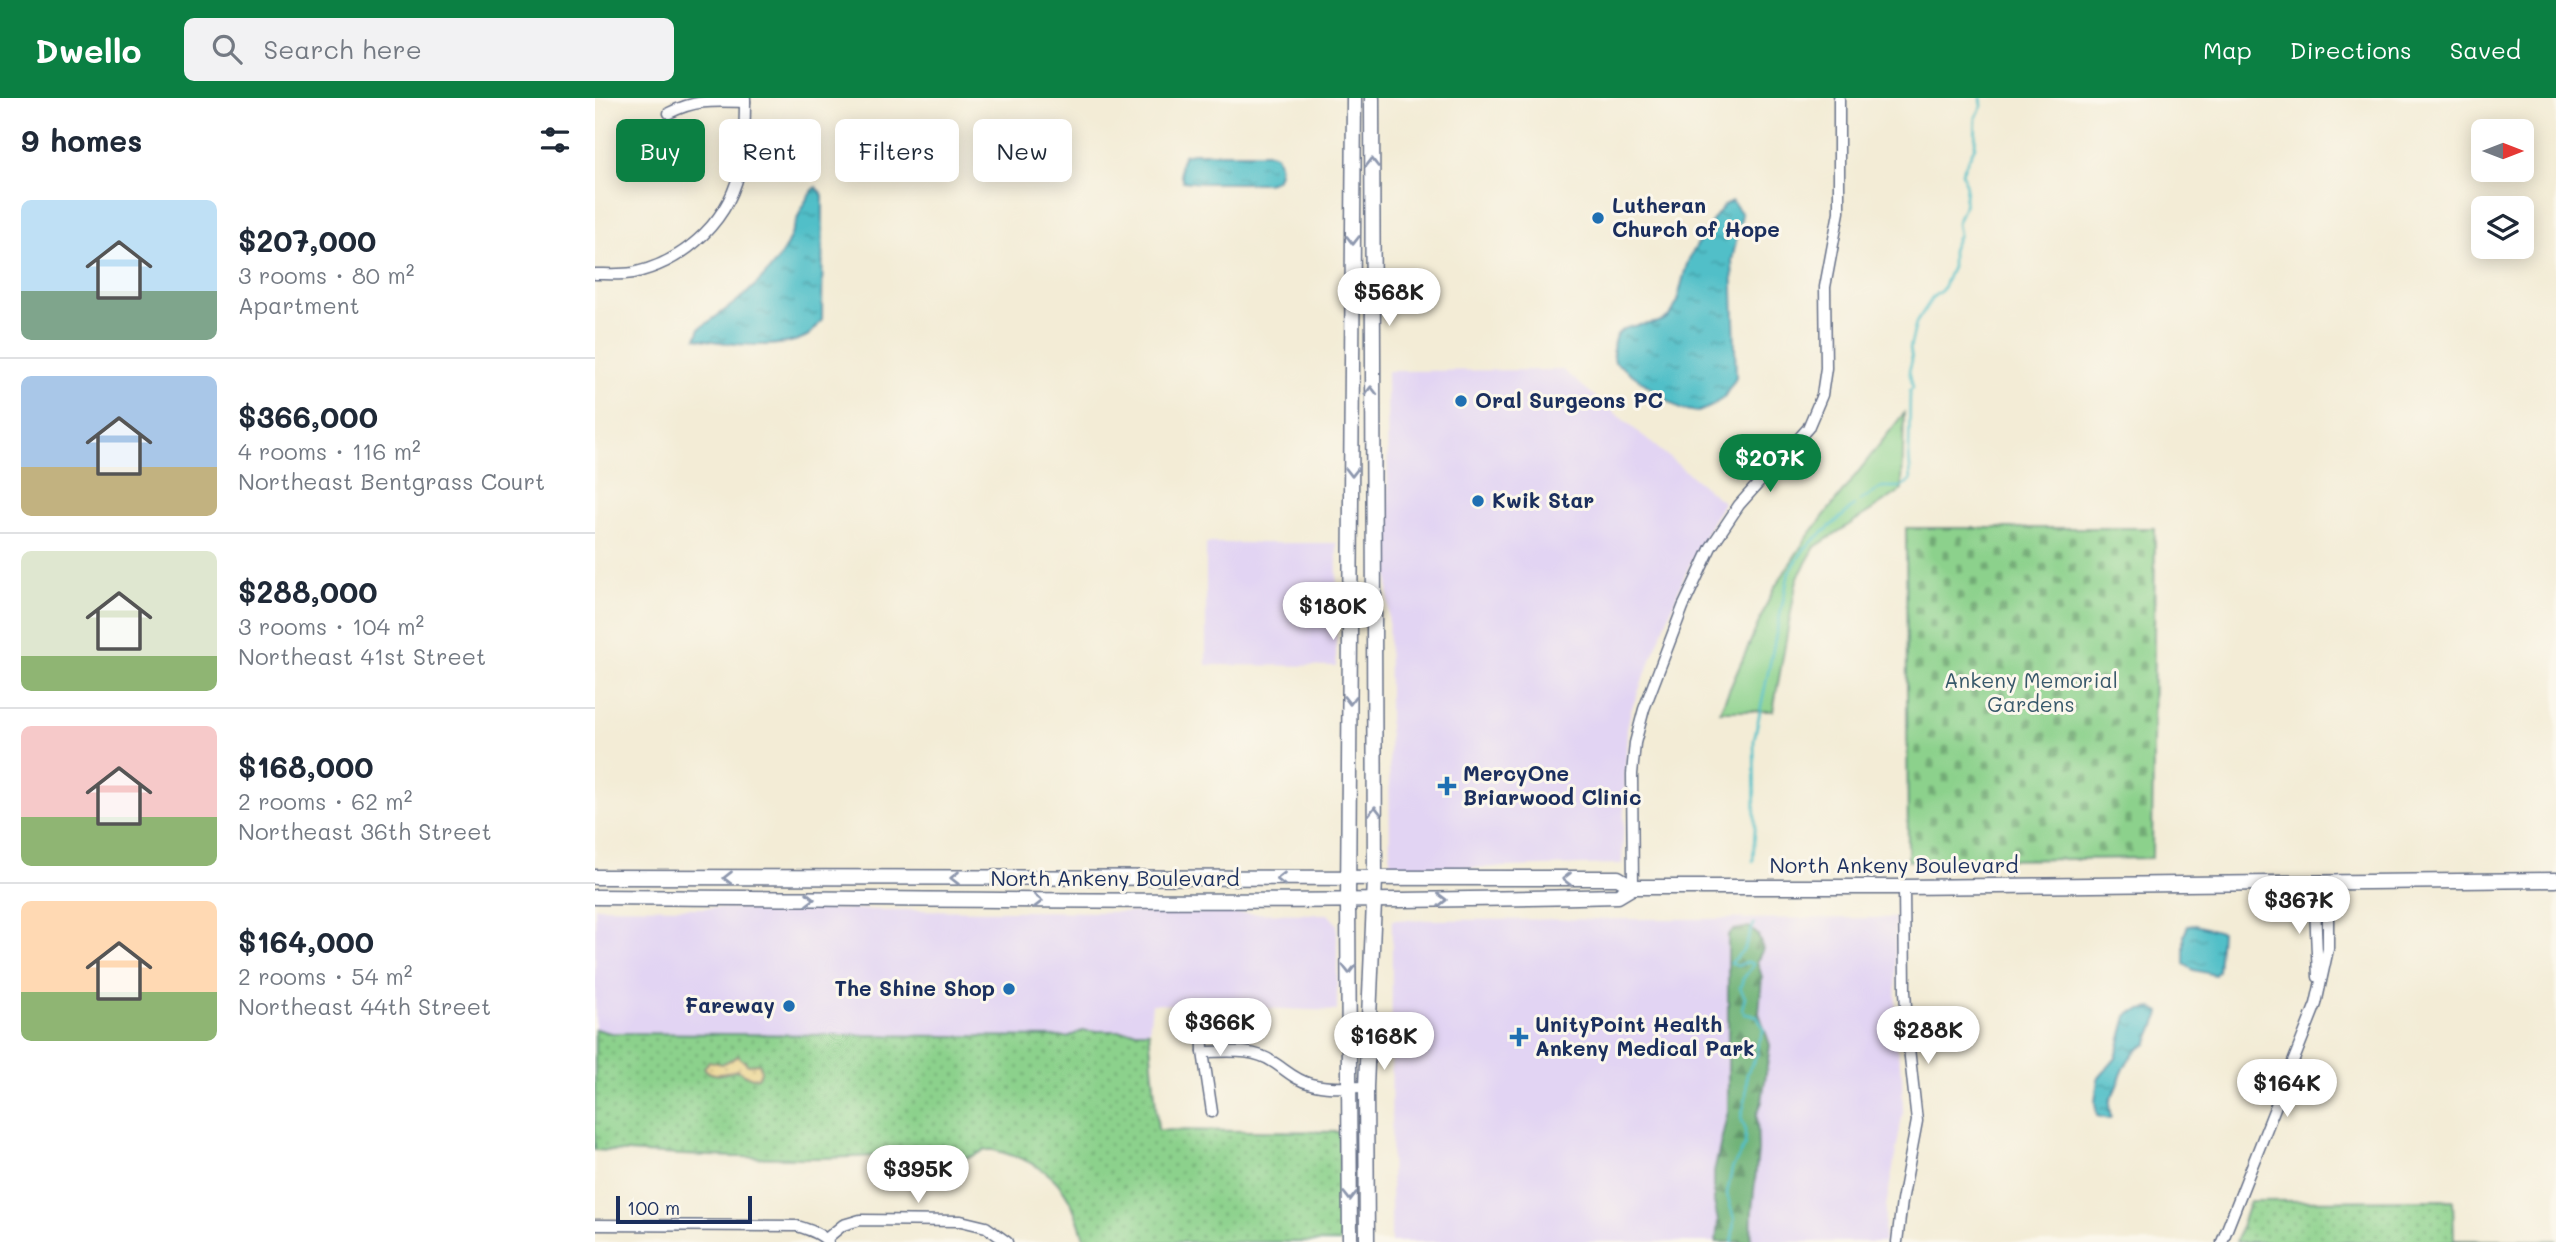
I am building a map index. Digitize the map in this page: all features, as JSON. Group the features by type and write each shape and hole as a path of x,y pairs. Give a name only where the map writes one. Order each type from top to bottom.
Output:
{"main road":[{"path":"1350,1242 1349,890 1354,98"},
{"path":"1367,1242 1366,1087 1374,890 1371,98"},
{"name":"North Ankeny Boulevard","path":"595,877 1349,890 1618,878 1633,887 2556,880"},
{"name":"North Ankeny Boulevard","path":"595,897 1349,890 1618,896 1633,887"}],"street":[{"path":"1633,887 1632,774 1635,743 1644,709 1683,607 1711,547 1739,505 1808,428 1822,395 1826,368 1825,288 1839,212 1839,98"},
{"path":"595,274 631,274 654,267 697,243 729,202 741,165 745,100 687,104 669,113"},
{"path":"2222,1242 2244,1181 2311,1020 2328,949 2321,883"},
{"path":"1897,1242 1917,1121 1905,991 1904,887"},
{"path":"1202,1006 1203,1052 1212,1112"},
{"path":"1203,1052 1249,1052 1272,1061 1301,1081 1313,1085 1366,1087"},
{"path":"595,1225 797,1226 827,1240 843,1225 860,1220 948,1221 981,1224 1007,1242"}],"shaded area":[{"path":"1563,370 1723,502 1686,572 1631,710 1627,728 1622,864 1390,870 1387,371"},
{"path":"1206,543 1337,543 1336,666 1206,665"},
{"path":"595,907 1328,914 1337,924 1337,1011 1152,1004 1149,1031 1082,1031 1068,1037 611,1033 595,1029"},
{"path":"1895,918 1896,1045 1902,1074 1903,1112 1885,1212 1884,1242 1391,1242 1392,920"}],"green space":[{"path":"1904,413 1902,490 1815,547 1797,579 1773,711 1720,711 1773,590 1806,539"},
{"name":"Ankeny Memorial Gardens","path":"1906,528 2155,528 2152,858 1908,861"},
{"path":"1749,927 1758,935 1763,949 1757,961 1762,977 1759,1013 1770,1045 1762,1102 1757,1114 1758,1151 1751,1242 1716,1242 1718,1221 1714,1202 1714,1172 1728,1111 1728,935 1734,930"},
{"path":"595,1029 611,1033 1068,1037 1082,1031 1149,1031 1158,1130 1339,1132 1340,1242 1085,1242 1072,1206 1056,1181 1031,1163 994,1150 965,1158 901,1155 809,1158 595,1150"},
{"path":"2453,1200 2454,1240 2556,1242 2236,1242 2250,1201"}],"sand":[{"path":"738,1056 748,1065 760,1064 759,1077 752,1078 737,1070 715,1074 704,1068 709,1061 722,1064"}],"water":[{"path":"1269,153 1276,155 1279,173 1276,180 1267,183 1183,181 1181,161 1184,155"},
{"path":"816,187 823,195 822,320 807,336 782,343 737,344 696,338 700,328 746,294 776,262 788,243 806,200"},
{"path":"1732,201 1742,214 1732,260 1736,378 1724,397 1710,407 1698,412 1680,409 1615,362 1613,346 1616,336 1623,330 1653,323 1670,315 1693,252 1724,205"},
{"path":"2195,925 2221,932 2218,971 2215,975 2194,970 2184,964 2184,935 2188,926"},
{"path":"2152,1008 2160,1012 2159,1016 2147,1044 2133,1055 2124,1068 2110,1100 2111,1117 2109,1119 2097,1116 2095,1102 2098,1079 2116,1058 2127,1016 2131,1012"}],"waterway":[{"path":"1860,501 1882,487 1902,487 1911,480 1910,390 1913,388 1909,371 1912,360 1910,348 1916,323 1933,297 1942,290 1952,267 1952,250 1959,234 1957,224 1964,206 1966,187 1962,172 1975,146 1976,117 1982,106 1981,98"},
{"path":"1753,861 1754,740 1789,572 1805,548 1854,506"},
{"path":"1732,1242 1734,1219 1727,1194 1732,1169 1745,1145 1745,1127 1741,1118 1746,1097 1747,1073 1758,1053 1757,1047 1764,1029 1757,1016 1745,1014 1742,1009 1745,997 1740,988 1754,964 1748,962 1737,966 1731,963 1744,949 1754,924"}],"place":[{"name":"Lutheran Church of Hope","path":"1598,218"},
{"name":"Oral Surgeons PC","path":"1461,401"},
{"name":"Kwik Star","path":"1478,501"},
{"name":"MercyOne Briarwood Clinic","path":"1447,786"},
{"name":"The Shine Shop","path":"1009,989"},
{"name":"Fareway","path":"789,1006"},
{"name":"UnityPoint Health Ankeny Medical Park","path":"1519,1037"}]}
